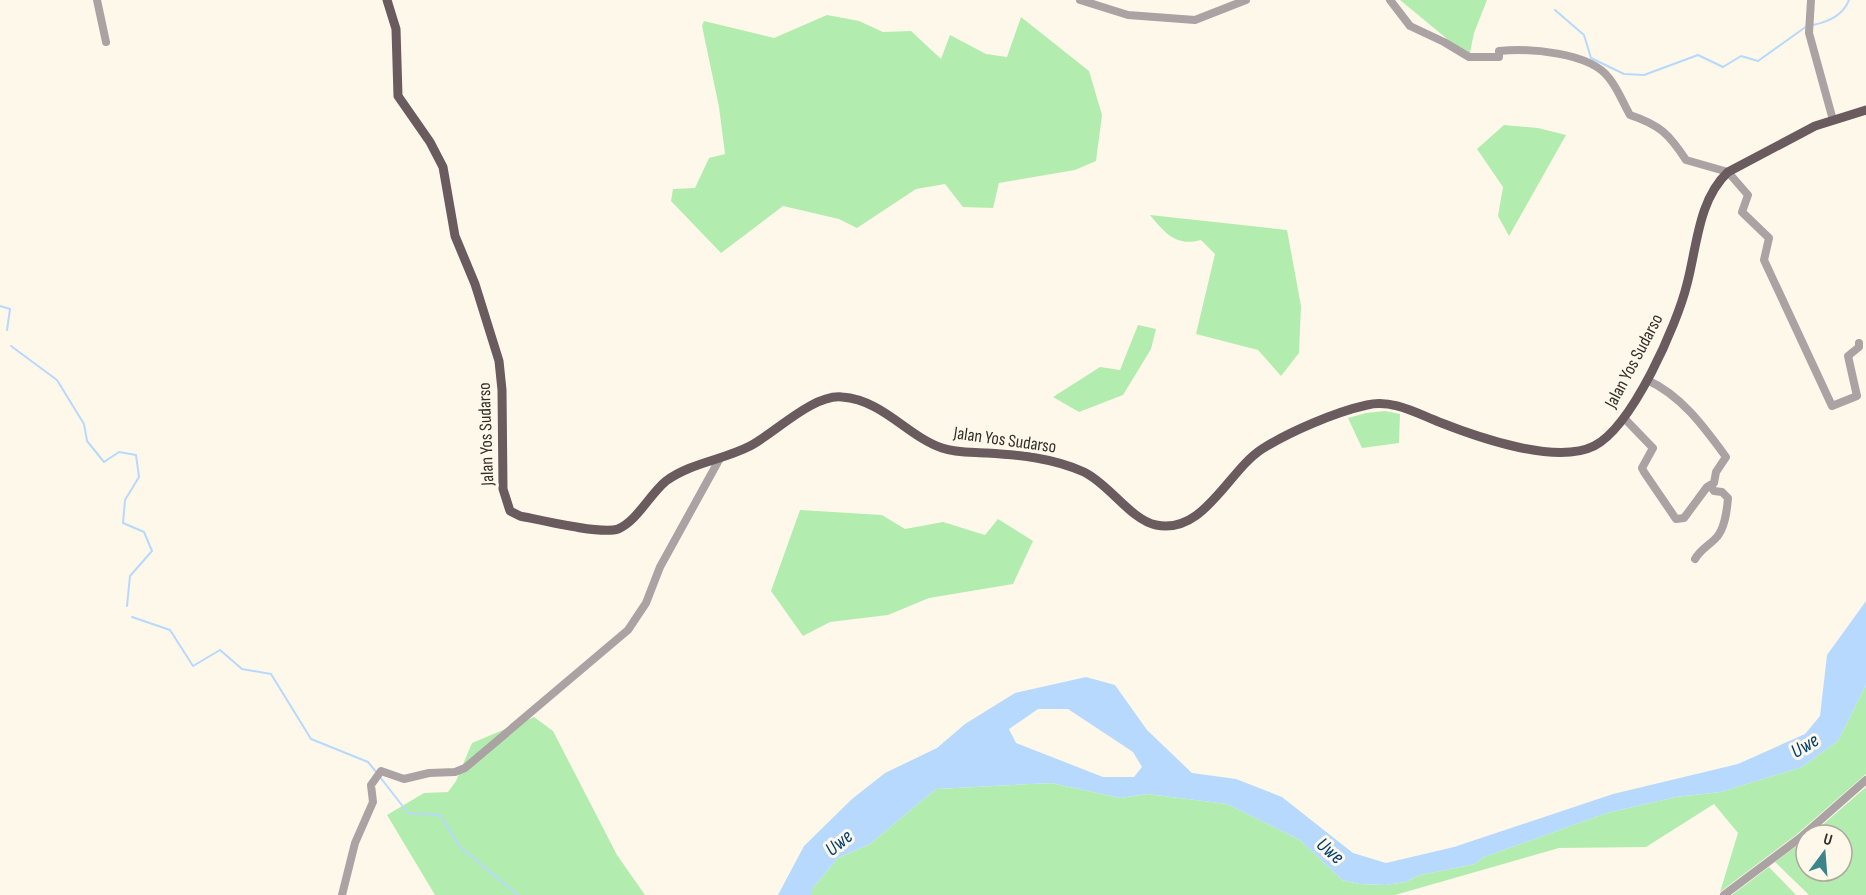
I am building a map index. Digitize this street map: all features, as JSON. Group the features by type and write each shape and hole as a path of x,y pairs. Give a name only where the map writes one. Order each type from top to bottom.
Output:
{"main road":[{"name":"Jalan Yos Sudarso","path":"387,0 396,29 398,96 430,142 443,167 455,236 475,284 499,361 502,390 503,489 510,511 520,516 602,531 615,530 626,522 665,482 689,468 719,460 752,445 820,401 836,396 859,400 882,411 944,449 1024,456 1085,473 1102,483 1142,519 1150,524 1169,527 1190,521 1202,511 1247,460 1263,448 1364,405 1389,404 1514,446 1562,451 1590,448 1607,437 1624,418 1647,380 1664,346 1686,289 1707,201 1728,172 1815,126 1866,110"}],"street":[{"path":"97,0 106,42"},
{"path":"1080,0 1128,15 1195,20 1246,0"},
{"path":"1390,0 1410,26 1469,57 1498,57 1499,51 1516,50 1585,59 1608,76 1630,115 1656,124 1674,142 1686,160 1728,172 1748,195 1742,212 1768,238 1764,260 1832,406 1857,396 1848,356 1859,347 1859,343"},
{"path":"1811,0 1809,24 1818,73 1833,120"},
{"path":"1624,418 1653,448 1642,468 1676,519 1684,518 1714,483 1716,472 1726,457 1688,409 1661,386 1647,380"},
{"path":"342,895 357,835 373,802 371,785 378,773 407,779 429,773 454,772 465,768 522,717 619,639 646,603 660,567 719,460"},
{"path":"1695,560 1718,537 1725,517 1728,498 1722,492 1714,491 1710,485"},
{"path":"1724,895 1800,838 1866,780"}],"green space":[{"path":"1400,0 1487,0 1474,33 1469,57"},
{"path":"827,15 859,21 883,32 911,31 941,59 950,35 986,54 1007,57 1021,17 1089,71 1102,115 1096,161 1075,170 999,183 993,208 963,207 945,184 916,189 857,228 839,219 783,206 721,253 671,201 673,189 695,188 709,158 725,154 719,107 702,26 704,21 774,38"},
{"path":"1504,125 1538,128 1566,135 1509,236 1498,216 1503,187 1477,149"},
{"path":"1150,215 1287,230 1301,306 1299,353 1281,376 1258,350 1196,334 1215,254 1201,240 1185,242 1172,237"},
{"path":"1138,325 1156,329 1151,349 1123,395 1079,412 1053,397 1100,367 1120,370"},
{"path":"1385,411 1400,414 1399,443 1362,448 1348,418"},
{"path":"800,510 882,515 905,529 943,522 985,535 998,519 1033,541 1013,584 929,598 888,615 830,622 803,636 771,591"},
{"path":"1866,685 1866,774 1810,823 1794,823 1794,836 1720,892 1738,833 1714,804 1646,847 1559,848 1395,895 812,895 812,889 838,858 870,844 936,789 1051,783 1120,798 1147,794 1227,804 1300,840 1342,880 1359,884 1386,885 1405,882 1420,875 1475,864 1484,857 1607,813 1676,797 1721,792 1802,767 1838,741"},
{"path":"534,717 553,731 617,855 645,895 435,895 387,815 424,793 448,792 456,781 472,743"},
{"path":"1866,787 1866,895 1809,895 1797,883 1854,883 1854,823 1825,823"},
{"path":"1794,848 1794,880 1775,862"},
{"path":"1769,867 1796,895 1732,895"}],"water":[{"name":"Uwe","path":"1866,601 1866,685 1838,741 1802,767 1721,792 1676,797 1607,813 1484,857 1475,864 1420,875 1405,882 1386,885 1359,884 1342,880 1300,840 1227,804 1147,794 1120,798 1051,783 936,789 870,844 838,858 812,889 812,895 778,895 804,846 852,799 885,773 937,748 965,724 1015,693 1086,677 1115,685 1147,730 1192,773 1236,779 1282,797 1353,853 1386,863 1454,847 1613,794 1738,764 1805,734 1820,716 1827,655","holes":["1038,709 1068,709 1133,752 1142,767 1134,777 1103,777 1016,743 1009,729"]}],"waterway":[{"path":"1813,25 1834,17 1843,10 1849,0"},
{"path":"1555,10 1584,35 1591,58 1624,74 1644,75 1698,55 1723,67 1741,56 1758,61 1807,26"},
{"path":"0,306 10,309 7,330"},
{"path":"11,346 57,380 84,424 87,441 104,462 119,452 136,455 139,477 125,500 123,523 144,532 152,551 130,576 127,606"},
{"path":"132,617 170,630 193,666 220,650 242,669 271,674 311,739 368,762 377,773"},
{"path":"380,777 408,813 440,815 460,847 518,895"}]}
